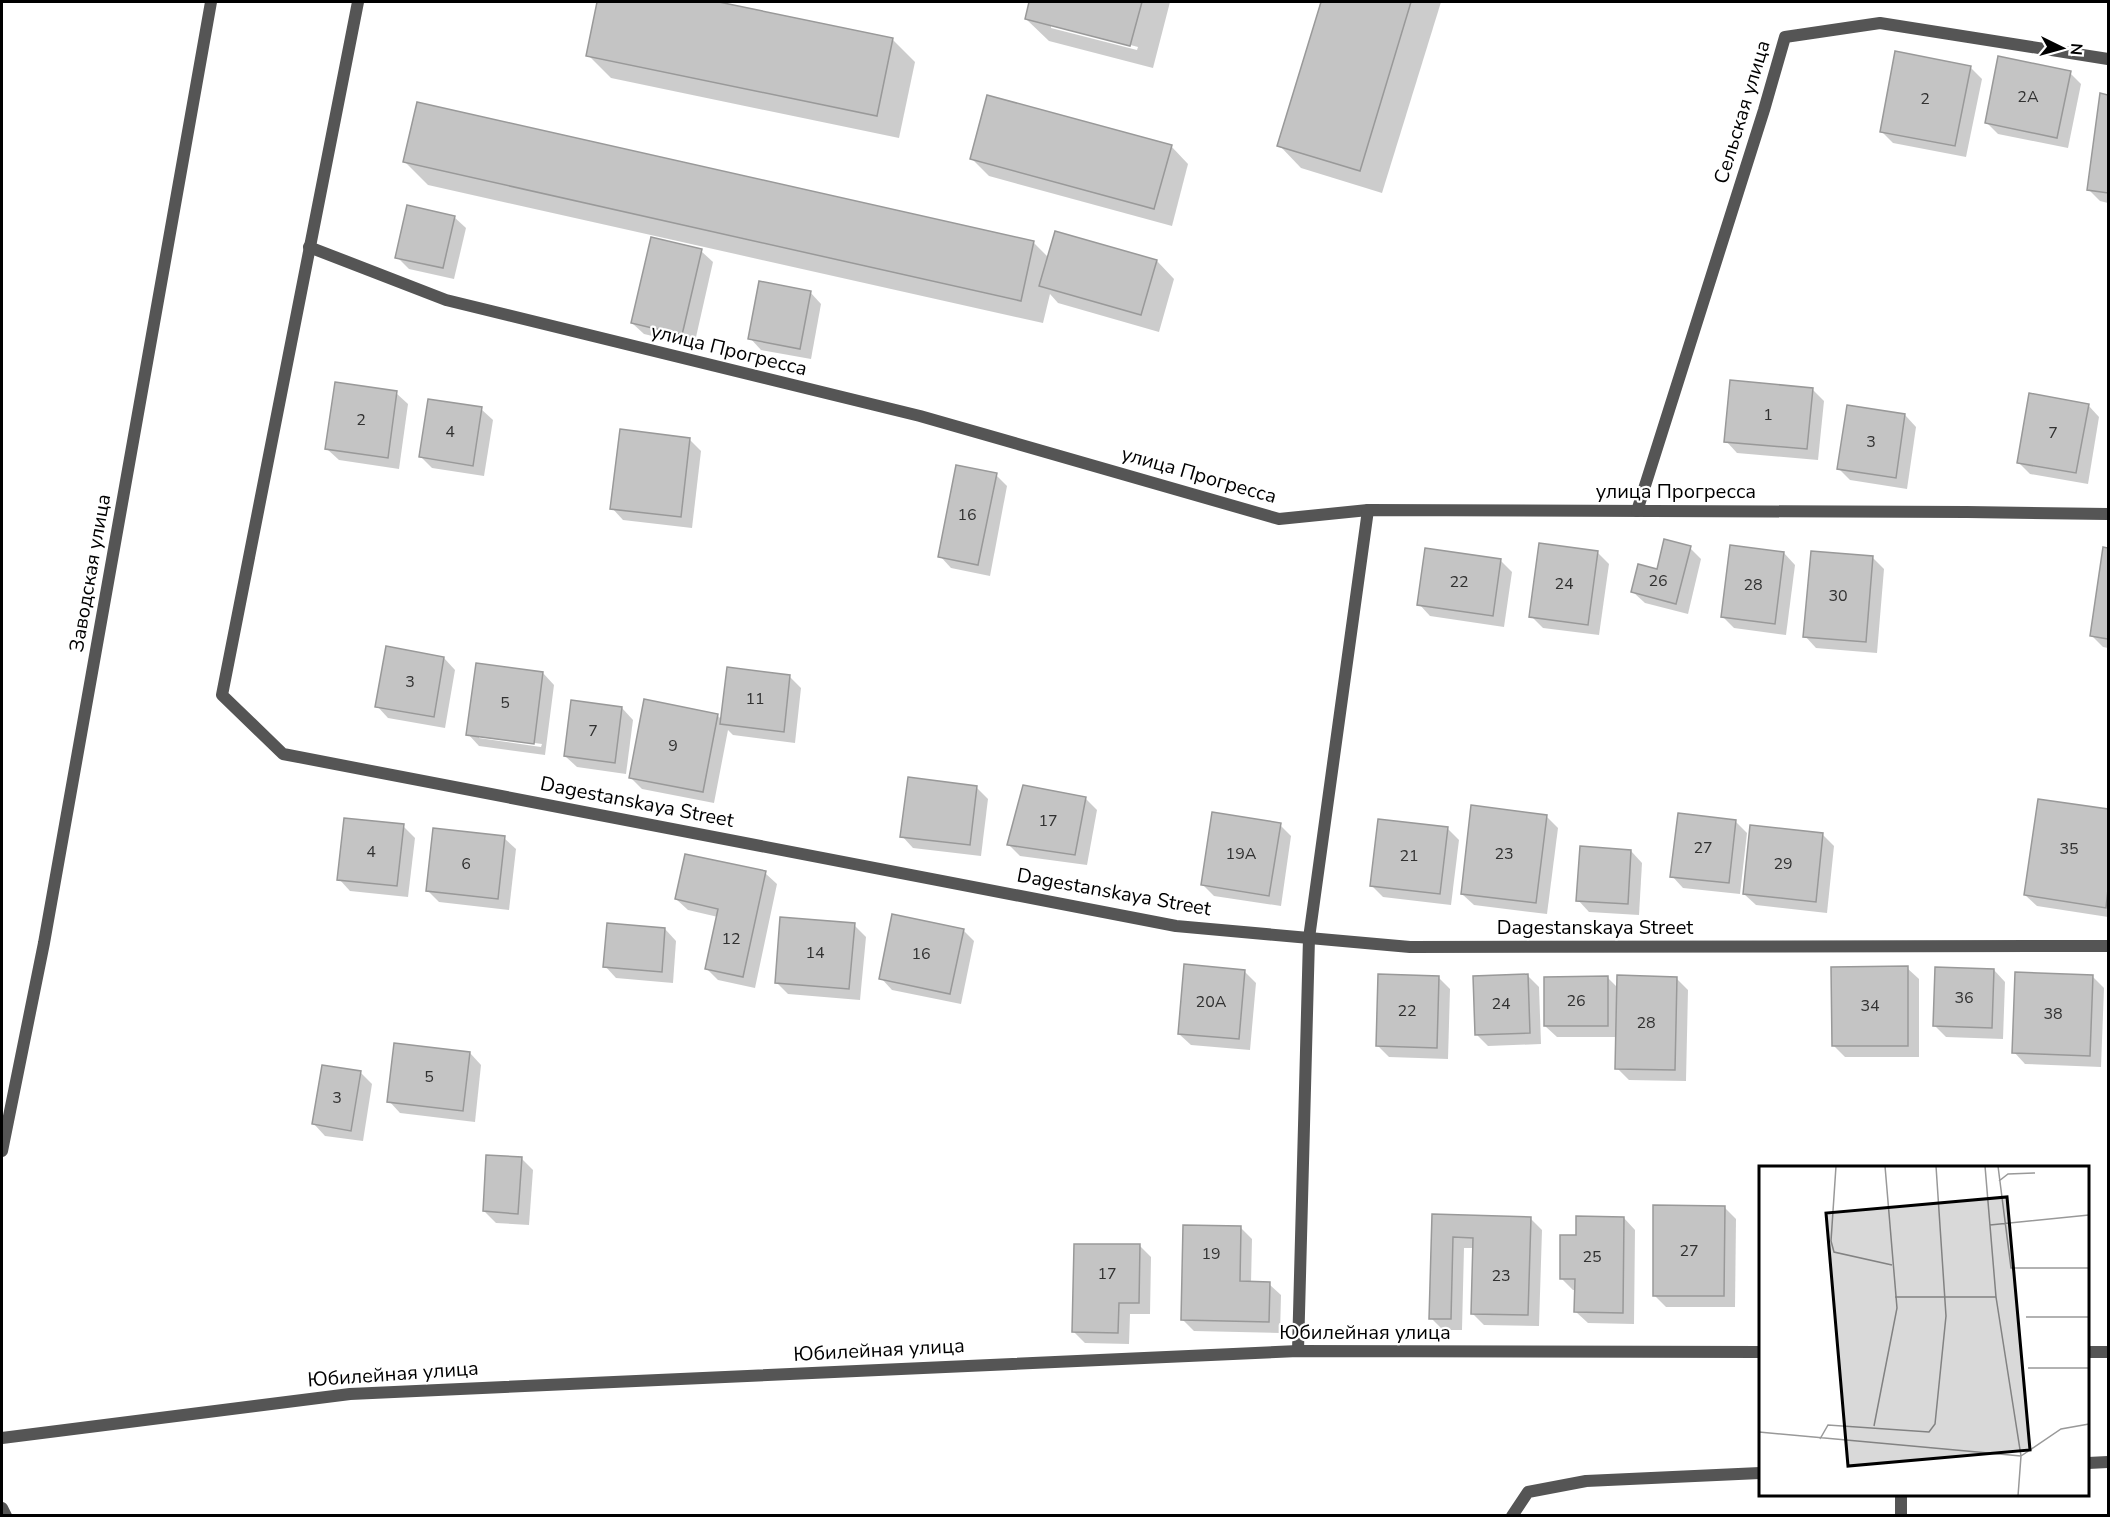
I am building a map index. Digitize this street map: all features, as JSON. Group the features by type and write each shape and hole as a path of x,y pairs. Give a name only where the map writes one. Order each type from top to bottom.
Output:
{"street":[{"name":"Заводская улица","path":"2,1151 44,944 211,2"},
{"path":"309,247 357,2"},
{"name":"Сельская улица","path":"1637,511 1761,121 1785,37 1880,23 2109,59"},
{"name":"улица Прогресса","path":"309,247 446,300 920,416 1278,519 1368,510 2109,514"},
{"name":"Dagestanskaya Street","path":"309,247 222,695 283,754 1176,926 1410,946 2109,946"},
{"path":"1298,1351 1309,938 1368,510"},
{"name":"Юбилейная улица","path":"2,1438 350,1394 1298,1351 1759,1352"},
{"path":"2089,1352 2109,1352"},
{"path":"2089,1462 2109,1462"},
{"path":"1512,1515 1528,1492 1586,1481 1759,1473"},
{"path":"1901,1496 1901,1515"},
{"path":"2,1508 6,1515"}],"building":[{"path":"597,2 719,2 893,38 877,116 586,56"},
{"path":"1029,2 1142,2 1130,46 1025,19"},
{"path":"1321,2 1411,2 1360,171 1277,146"},
{"path":"1895,51 1971,66 1955,146 1880,132"},
{"path":"1998,56 2071,71 2057,138 1985,123"},
{"path":"2100,93 2108,95 2108,193 2087,190"},
{"path":"987,95 1172,145 1154,209 970,159"},
{"path":"417,102 1034,241 1021,301 403,162"},
{"path":"407,205 455,216 443,268 395,258"},
{"path":"1055,231 1157,260 1141,315 1039,286"},
{"path":"651,237 702,249 682,335 631,323"},
{"path":"759,281 811,291 800,349 748,339"},
{"path":"1730,380 1813,388 1807,449 1724,442"},
{"path":"335,382 397,391 388,458 325,449"},
{"path":"2029,393 2089,404 2076,473 2017,463"},
{"path":"428,399 482,407 473,466 419,457"},
{"path":"1847,405 1905,414 1896,478 1837,469"},
{"path":"620,429 690,438 681,517 610,509"},
{"path":"956,465 997,473 978,565 938,557"},
{"path":"1664,539 1691,546 1676,604 1631,592 1638,564 1657,569"},
{"path":"1539,543 1598,551 1588,625 1529,617"},
{"path":"1730,545 1784,552 1775,624 1721,617"},
{"path":"2103,547 2108,548 2108,639 2090,636"},
{"path":"1425,548 1501,559 1493,616 1417,605"},
{"path":"1811,551 1873,556 1866,642 1803,637"},
{"path":"386,646 444,657 434,717 375,707"},
{"path":"476,663 543,672 534,744 466,735"},
{"path":"727,667 790,675 784,732 720,724"},
{"path":"644,699 718,714 703,792 629,778"},
{"path":"571,700 622,707 615,763 564,756"},
{"path":"908,777 977,786 970,845 900,837"},
{"path":"1023,785 1086,797 1075,855 1007,845"},
{"path":"2038,799 2108,809 2106,908 2024,895"},
{"path":"1471,805 1547,815 1536,903 1461,894"},
{"path":"1212,812 1281,823 1269,896 1201,885"},
{"path":"1678,813 1736,820 1729,883 1670,877"},
{"path":"344,818 404,824 397,886 337,880"},
{"path":"1378,819 1448,827 1440,894 1370,886"},
{"path":"1750,825 1823,833 1816,902 1743,894"},
{"path":"433,828 505,836 498,899 426,891"},
{"path":"1580,846 1631,850 1628,904 1576,901"},
{"path":"685,854 766,871 743,977 705,969 718,909 675,899"},
{"path":"892,914 964,929 950,994 879,979"},
{"path":"780,917 855,923 849,989 775,983"},
{"path":"607,923 665,928 662,972 603,967"},
{"path":"1184,964 1245,970 1239,1039 1178,1034"},
{"path":"1908,966 1908,1046 1832,1046 1831,967"},
{"path":"1935,967 1994,969 1992,1028 1933,1026"},
{"path":"2015,972 2093,975 2090,1056 2012,1053"},
{"path":"1378,974 1439,976 1437,1048 1376,1046"},
{"path":"1528,974 1530,1033 1475,1035 1473,976"},
{"path":"1617,975 1677,977 1675,1070 1615,1069"},
{"path":"1608,976 1608,1026 1544,1026 1544,977"},
{"path":"394,1043 470,1052 463,1111 387,1102"},
{"path":"322,1065 361,1071 351,1131 312,1124"},
{"path":"486,1155 522,1157 518,1214 483,1211"},
{"path":"1653,1205 1725,1206 1724,1296 1653,1296"},
{"path":"1432,1214 1531,1217 1528,1315 1471,1314 1473,1238 1453,1237 1451,1319 1429,1319"},
{"path":"1576,1216 1624,1217 1623,1313 1574,1312 1575,1279 1560,1279 1560,1235 1576,1235"},
{"path":"1183,1225 1241,1226 1240,1281 1270,1282 1269,1322 1181,1320"},
{"path":"1074,1244 1140,1244 1139,1303 1119,1303 1118,1333 1072,1332"}]}
